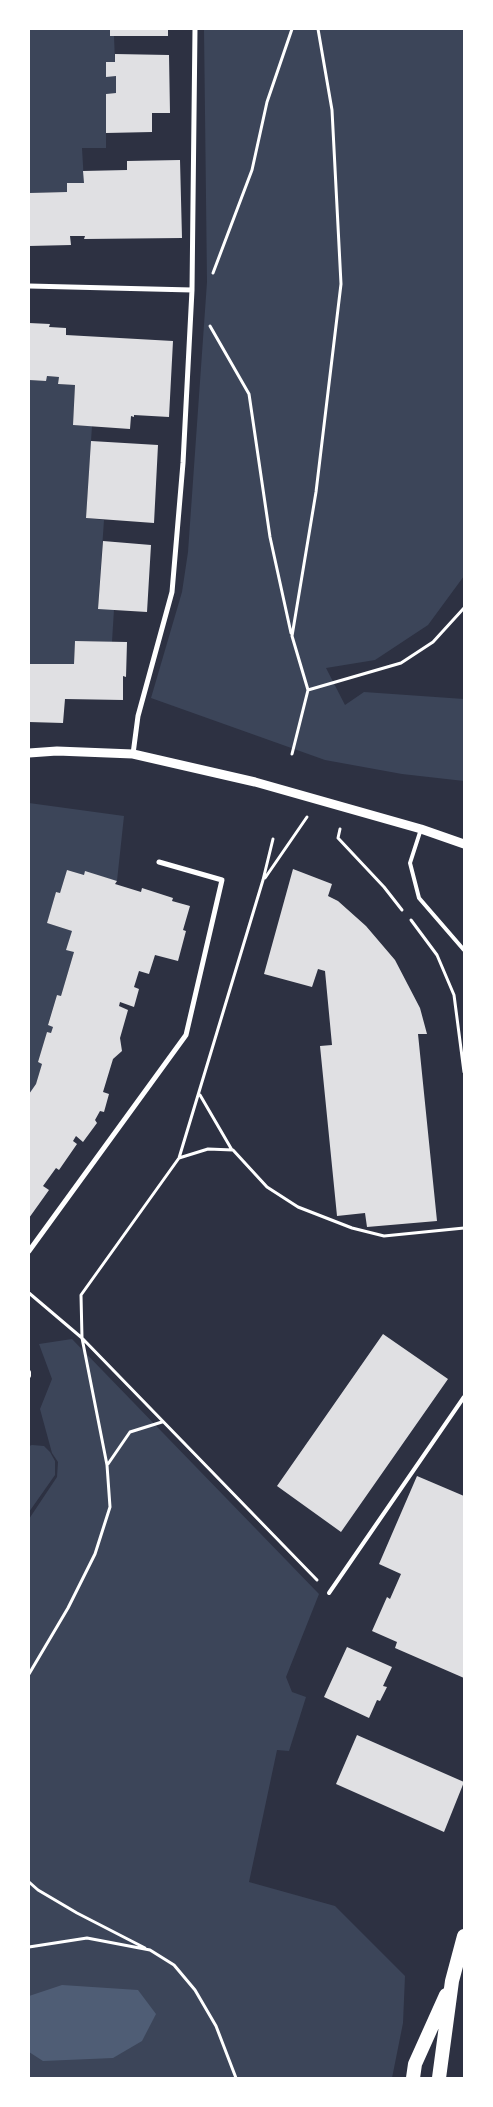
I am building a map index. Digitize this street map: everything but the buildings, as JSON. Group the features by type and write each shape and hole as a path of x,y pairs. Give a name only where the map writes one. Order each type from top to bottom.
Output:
{"highway":[{"path":"439,2078 452,1981 464,1936"},
{"path":"413,2078 415,2064 452,1981"}],"street":[{"path":"133,754 138,716 172,592 183,464 192,290 195,29"},
{"path":"29,286 192,290"},
{"path":"29,753 57,751 133,754 255,782 421,829 464,844"},
{"path":"29,1251 186,1035 222,880 159,862"}],"lane":[{"path":"421,829 410,863 419,898 464,950"},
{"path":"329,1593 464,1396"}],"path":[{"path":"213,278 214,270 252,170 267,102 292,29"},
{"path":"292,636 316,492 341,284 332,110 318,29"},
{"path":"210,319 210,327 249,394 270,537 292,636 308,690 292,754"},
{"path":"308,690 402,664 433,642 464,608"},
{"path":"263,880 319,801"},
{"path":"346,809 338,838 384,887 437,955 454,996 464,1072"},
{"path":"29,1674 68,1608 95,1554 110,1507 107,1465 82,1338 81,1295 179,1158 200,1094 273,840"},
{"path":"200,1094 233,1150 267,1187 298,1206 352,1228 384,1236 464,1228"},
{"path":"179,1158 208,1148 233,1150"},
{"path":"29,1293 82,1338 329,1593"},
{"path":"107,1465 130,1432 162,1422"},
{"path":"29,1882 38,1890 77,1913 174,1964 195,1990 216,2026 236,2078"},
{"path":"29,1947 87,1938 150,1950"}],"shaded area":[{"path":"29,29 110,29 110,36 114,36 115,62 106,62 106,76 116,76 116,93 106,94 106,148 82,148 84,183 67,183 67,192 29,193"},
{"path":"204,29 464,29 464,576 428,625 375,660 326,668 345,705 364,692 464,699 464,781 402,774 325,760 151,698 182,592 188,552 207,282"},
{"path":"47,376 59,377 58,384 75,385 73,425 92,426 86,518 104,520 98,608 114,609 112,642 75,641 74,664 29,664 29,380 45,381"},
{"path":"29,803 124,816 117,881 85,872 84,875 67,870 60,893 56,892 47,923 72,931 74,952 61,996 57,995 48,1024 53,1027 51,1033 47,1032 38,1062 42,1064 36,1084 29,1094"},
{"path":"72,1339 319,1594 286,1677 292,1692 306,1697 289,1751 277,1750 249,1882 335,1906 405,1976 403,2023 392,2078 29,2078 29,1519 57,1477 58,1462 52,1453 40,1409 52,1379 39,1344"},
{"path":"29,1446 44,1446 50,1452 55,1461 55,1475 29,1512"},
{"path":"62,1985 138,1990 156,2014 142,2041 113,2058 43,2061 29,2052 29,1996"}]}
